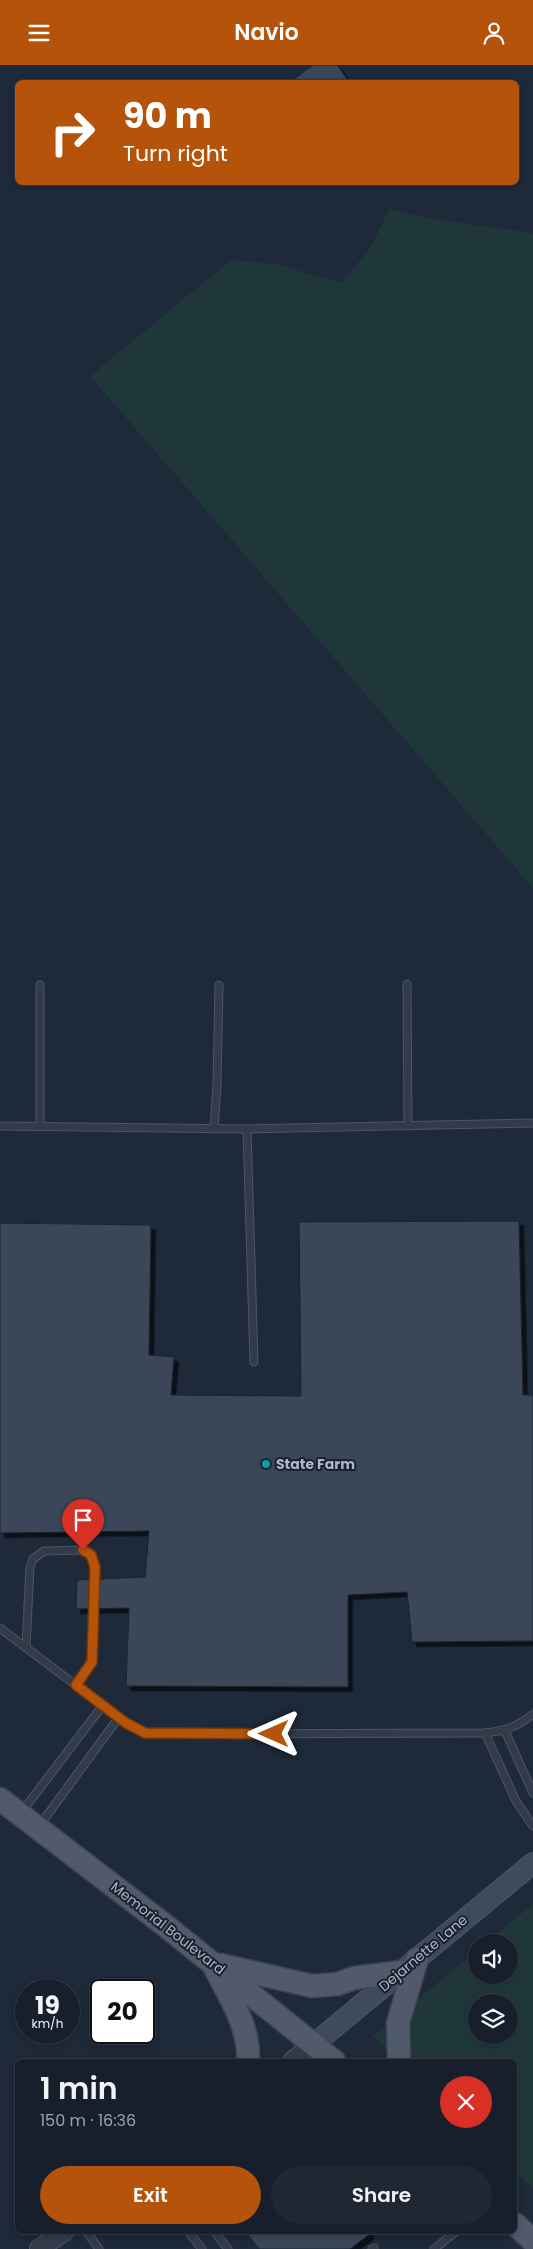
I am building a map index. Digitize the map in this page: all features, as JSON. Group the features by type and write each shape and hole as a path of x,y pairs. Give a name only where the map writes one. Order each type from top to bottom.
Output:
{"main road":[{"name":"Memorial Boulevard","path":"0,1799 213,1963 332,2059"},
{"name":"Dejarnette Lane","path":"314,2044 533,1863"},
{"path":"213,1963 270,1978 312,1986 338,1984 354,1978 409,1965 398,2023 400,2059"},
{"path":"213,1963 244,2028 248,2045 248,2059"},
{"path":"517,2226 533,2241"}],"street":[{"path":"295,2059 314,2044"},
{"path":"39,2249 61,2234"}],"lane":[{"path":"407,984 410,1085 408,1126"},
{"path":"40,985 40,1127"},
{"path":"214,1129 219,985"},
{"path":"0,1126 247,1129 533,1123"},
{"path":"247,1129 254,1362"},
{"path":"26,1647 30,1567 33,1559 44,1551 83,1550 91,1555 95,1567 92,1662 76,1685"},
{"path":"0,1628 119,1717 145,1733 485,1733 504,1731 519,1725 533,1714"},
{"path":"20,1814 103,1705"},
{"path":"38,1828 119,1717"},
{"path":"504,1731 533,1793"},
{"path":"485,1733 516,1801 533,1826"},
{"path":"88,2234 99,2249"},
{"path":"190,2234 202,2249"},
{"path":"217,2234 228,2249"},
{"path":"434,2249 453,2234"}],"green space":[{"path":"389,209 439,220 533,233 533,888 90,376 231,260 277,264 341,283 371,247"},
{"path":"533,1904 533,2188 517,2173 517,2059 398,2059 373,2036 468,1958 468,1984 518,1984 518,1934 497,1934"}],"building":[{"path":"313,65 337,65 348,80 294,80"},
{"name":"State Farm","path":"519,1221 523,1395 533,1395 533,1641 412,1642 407,1592 348,1595 348,1687 126,1686 129,1608 76,1609 77,1580 145,1577 149,1531 0,1533 0,1223 151,1225 149,1355 174,1357 171,1395 301,1396 299,1222"},
{"path":"247,2234 370,2234 350,2249 259,2249"}],"place":[{"name":"State Farm","path":"266,1464"}],"route":[{"path":"83,1550 91,1555 95,1567 92,1662 76,1685 126,1723 145,1733 274,1734"}]}
